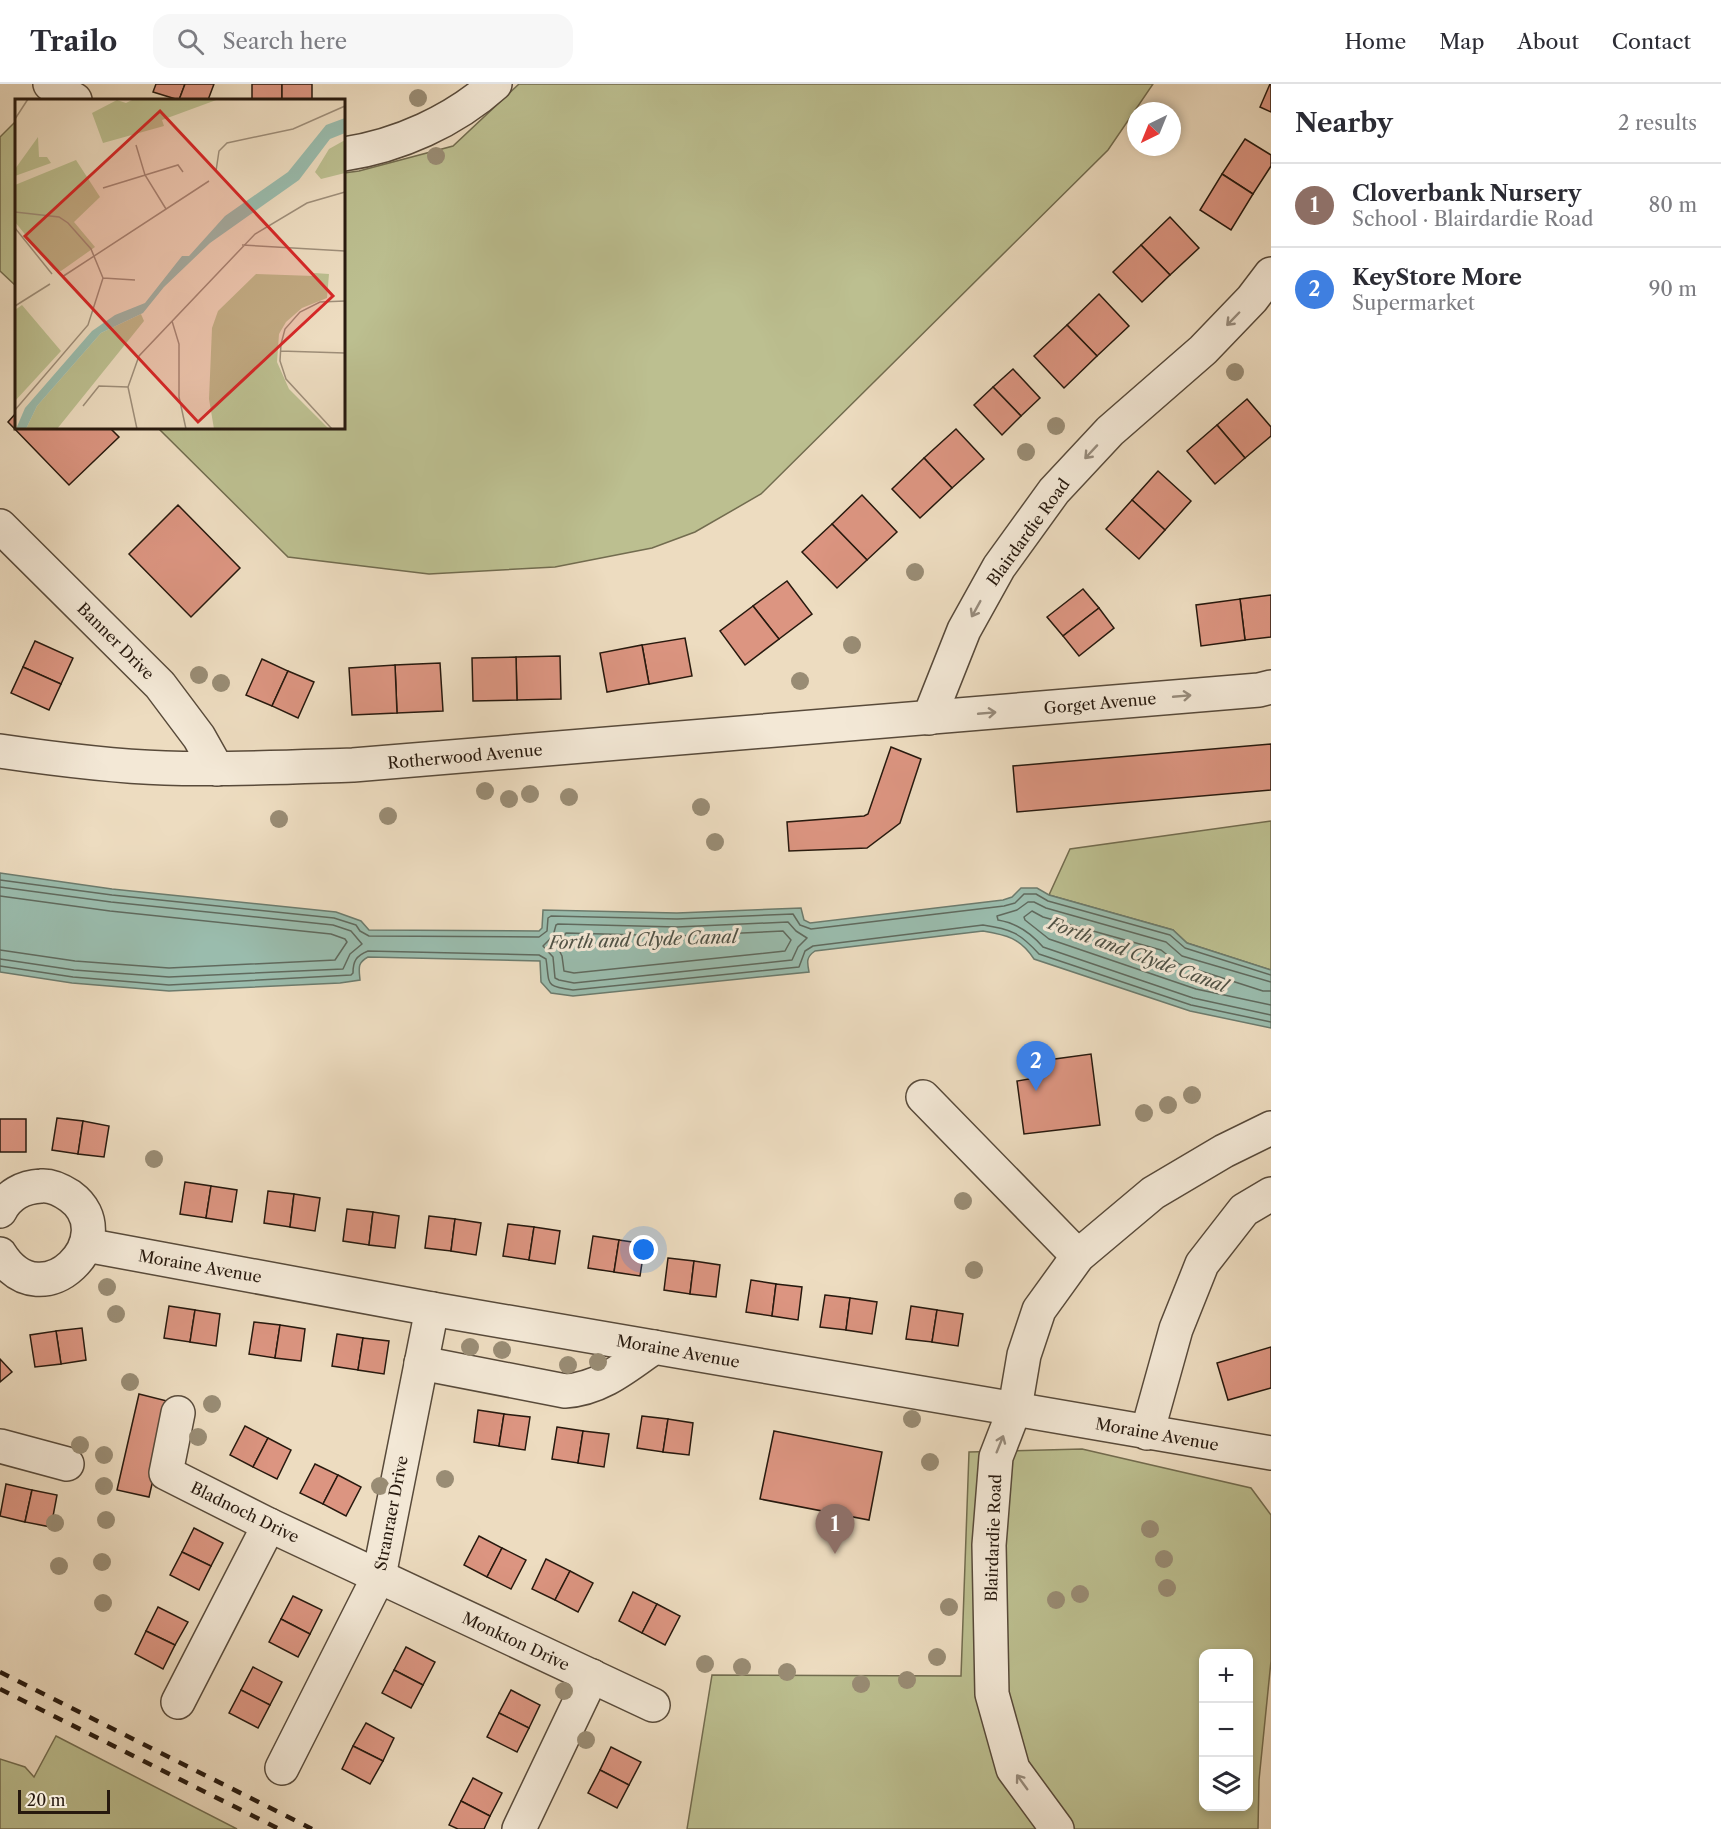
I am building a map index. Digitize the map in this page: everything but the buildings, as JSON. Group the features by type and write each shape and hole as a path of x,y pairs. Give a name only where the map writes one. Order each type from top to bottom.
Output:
{"street":[{"path":"50,84 73,99"},
{"path":"345,154 394,142 435,124 463,108 495,84"},
{"name":"Blairdardie Road","path":"929,718 964,630 999,567 1054,491 1110,431 1203,350 1252,299 1271,274"},
{"name":"Banner Drive","path":"0,526 160,685 199,737 217,769"},
{"name":"Gorget Avenue","path":"929,718 1259,690 1271,687"},
{"name":"Rotherwood Avenue","path":"0,751 103,764 217,769 353,765 929,718"},
{"path":"923,1097 1078,1256"},
{"name":"Blairdardie Road","path":"1057,1829 1013,1769 992,1694 989,1545 996,1456 1015,1408 1024,1355 1039,1310 1078,1256 1153,1193 1224,1151 1271,1128"},
{"path":"2,1261 18,1273 34,1279 51,1278 67,1271 79,1260 86,1245 88,1229 84,1213 74,1200 61,1190 46,1185 29,1186 5,1198"},
{"path":"1147,1433 1176,1329 1202,1264 1244,1210 1271,1194"},
{"name":"Moraine Avenue","path":"86,1245 432,1309 1271,1453"},
{"name":"Stranraer Drive","path":"282,1768 379,1576 432,1309"},
{"path":"421,1363 565,1391 581,1390 606,1380 654,1347"},
{"name":"Bladnoch Drive","path":"178,1413 166,1473 269,1525 379,1576"},
{"path":"0,1446 67,1464"},
{"path":"178,1702 269,1525"},
{"name":"Monkton Drive","path":"379,1576 653,1705"},
{"path":"519,1829 592,1676"}],"green space":[{"path":"519,84 1153,84 1141,102 1127,102 1127,122 1108,150 761,494 695,532 652,548 555,567 429,574 288,557 159,429 345,429 345,173 453,146"},
{"path":"15,122 15,285 0,271 0,137"},
{"path":"1271,821 1271,970 1187,943 1173,930 1049,895 1070,849"},
{"path":"1082,1449 1251,1488 1271,1515 1271,1661 1259,1780 1258,1829 687,1829 712,1675 961,1676 969,1452"},
{"path":"56,1736 237,1829 0,1829 0,1759 25,1767 34,1777"}],"water":[{"name":"Forth and Clyde Canal","path":"0,873 112,889 336,912 361,921 369,930 539,931 542,928 543,910 677,913 801,908 804,920 810,923 1003,900 1012,897 1021,888 1037,888 1049,895 1173,930 1187,943 1271,970 1271,1028 1190,1011 1034,959 1018,942 999,934 983,931 815,951 808,960 809,972 573,996 551,993 541,982 540,961 368,957 362,961 360,966 360,980 340,983 169,991 72,983 0,972"}],"railway":[{"path":"0,1672 312,1829"},
{"path":"0,1689 279,1829"}],"place":[{"name":"KeyStore More","path":"1036,1091"},
{"name":"Cloverbank Nursery","path":"835,1554"}]}
